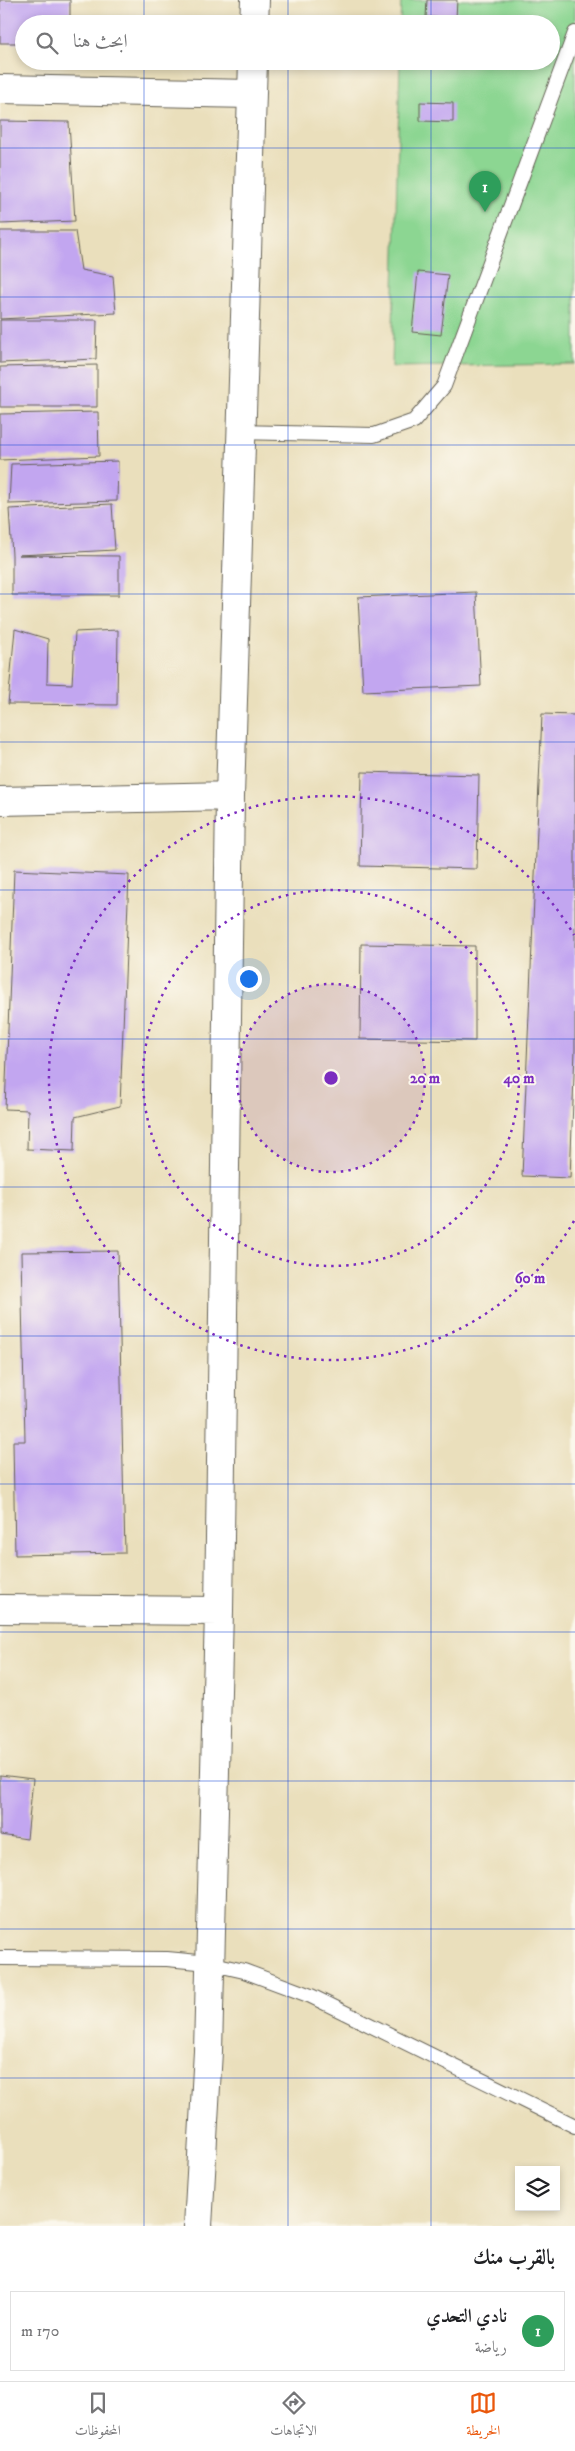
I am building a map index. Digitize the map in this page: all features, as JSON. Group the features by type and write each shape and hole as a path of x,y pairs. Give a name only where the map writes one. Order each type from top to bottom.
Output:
{"street":[{"path":"254,15 255,0"},
{"path":"198,2226 208,2051 219,1611 230,796 252,70"},
{"path":"0,89 251,94"},
{"path":"0,801 230,796"},
{"path":"0,1609 219,1611"}],"lane":[{"path":"240,432 374,436 414,421 444,386 575,33"},
{"path":"0,1958 167,1959 209,1963 244,1971 311,1996 575,2126"}],"green space":[{"path":"401,0 575,0 575,364 392,367 400,70 560,70 560,15 400,15"}],"building":[{"path":"0,0 70,0 70,15 15,15 15,43 0,43"},
{"path":"427,0 457,0 456,15 426,15"},
{"path":"420,102 453,103 453,122 420,121"},
{"path":"0,121 69,122 75,221 0,224"},
{"path":"0,231 75,231 81,270 113,276 116,313 0,319"},
{"path":"418,272 448,275 441,335 412,332"},
{"path":"0,320 97,320 96,359 0,363"},
{"path":"97,365 97,407 0,407 0,367"},
{"path":"98,412 99,456 0,460 0,414"},
{"path":"118,461 117,501 9,504 11,464"},
{"path":"112,504 115,550 19,555 119,556 119,595 12,595 9,509"},
{"path":"476,592 481,686 363,691 358,597"},
{"path":"15,629 48,639 47,683 72,684 75,632 118,630 117,705 8,704"},
{"path":"542,714 575,715 575,1050 570,1178 522,1176"},
{"path":"362,772 479,775 477,869 360,866"},
{"path":"14,870 129,875 120,1106 75,1117 74,1151 27,1149 28,1110 5,1109"},
{"path":"361,944 475,946 475,1041 360,1039"},
{"path":"118,1251 125,1553 15,1555 13,1441 25,1441 21,1252"},
{"path":"0,1775 33,1779 27,1839 0,1835"}],"place":[{"name":"نادي التحدي","path":"485,212"}]}
